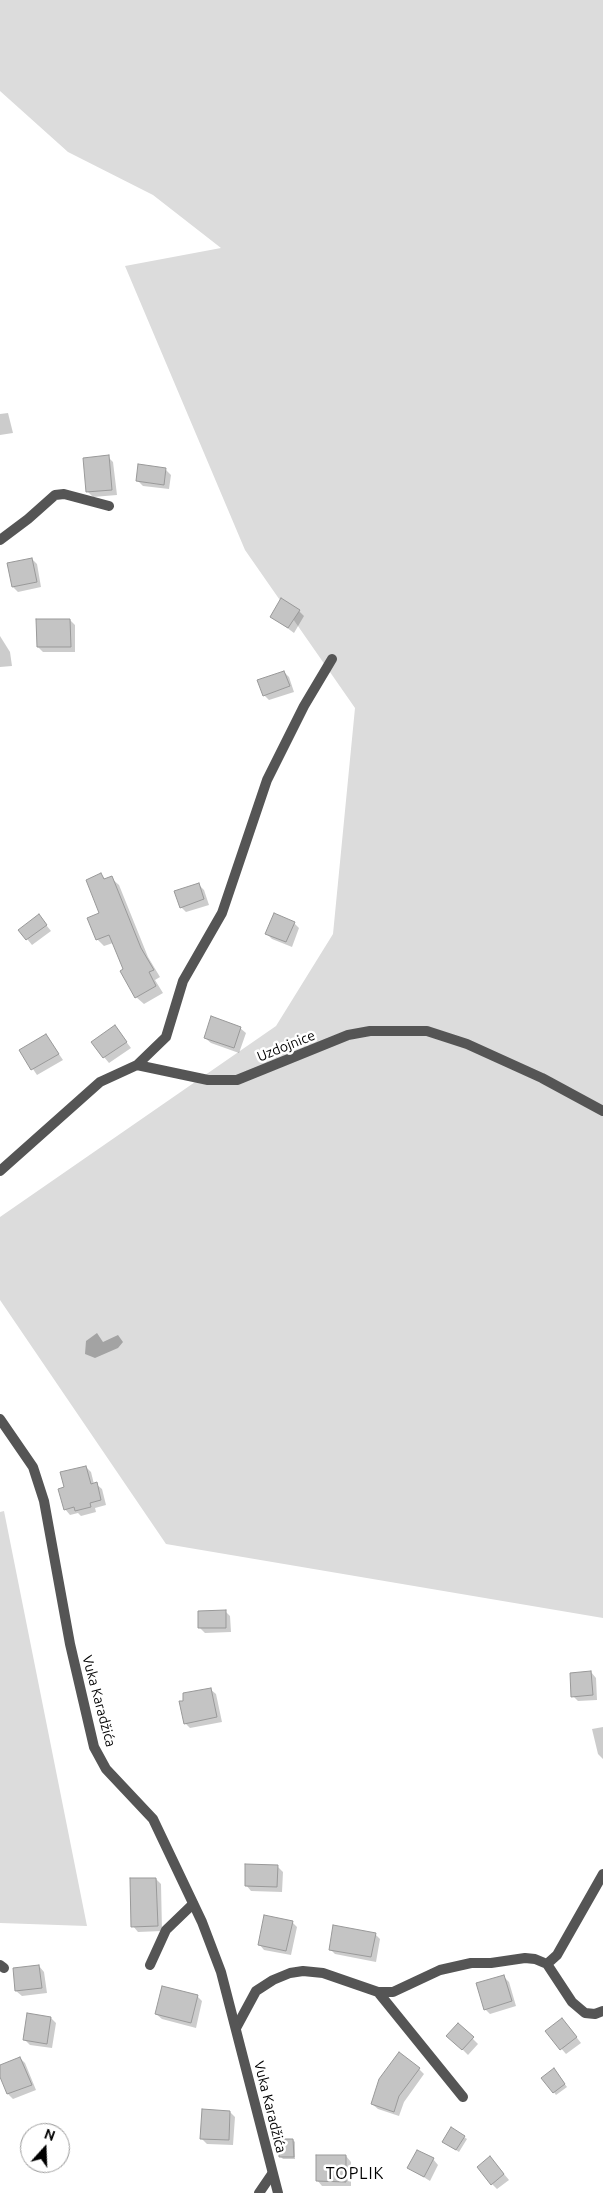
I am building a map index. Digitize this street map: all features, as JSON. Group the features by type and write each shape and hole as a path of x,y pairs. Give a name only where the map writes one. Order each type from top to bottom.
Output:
{"street":[{"path":"0,540 55,495 64,494 109,506"},
{"path":"0,1171 100,1082 137,1065 166,1037 184,981 222,913 267,780 304,706 332,659"},
{"name":"Uzdojnice","path":"137,1065 208,1080 237,1080 348,1035 370,1031 427,1031 467,1044 542,1078 603,1112"},
{"name":"Vuka Karadžića","path":"0,1419 33,1467 44,1501 70,1644 94,1747 106,1770 153,1819 193,1904 221,1972 278,2193"},
{"path":"547,1964 557,1955 603,1874"},
{"path":"150,1965 166,1930 193,1904"},
{"path":"236,2028 256,1991 273,1980 290,1973 303,1971 323,1974 378,1992 393,1992 440,1970 471,1963 491,1963 525,1958 535,1959 547,1964 572,2002 585,2013 595,2014 603,2011"},
{"path":"378,1992 463,2097"},
{"path":"260,2193 272,2174"}],"shaded area":[{"path":"0,0 603,0 603,1618 166,1544 0,1300 0,1217 276,1026 333,934 355,708 245,550 125,266 221,248 153,195 68,152 0,91"},
{"path":"97,1333 103,1342 118,1335 123,1342 118,1348 95,1358 85,1354 86,1341"},
{"path":"4,1511 87,1926 0,1923 0,1512"}],"building":[{"path":"109,455 112,490 86,492 83,458"},
{"path":"138,464 166,468 164,485 136,481"},
{"path":"32,558 37,582 12,587 7,563"},
{"path":"281,598 300,610 288,628 270,617"},
{"path":"36,619 70,619 71,647 37,647"},
{"path":"284,671 290,686 263,696 257,680"},
{"path":"101,873 104,879 112,876 141,948 154,970 149,972 156,986 135,998 120,971 123,969 109,935 96,940 87,918 99,913 86,880"},
{"path":"199,883 204,899 180,908 174,891"},
{"path":"274,913 295,922 286,942 265,934"},
{"path":"39,914 47,925 26,940 18,930"},
{"path":"211,1016 241,1027 234,1048 204,1038"},
{"path":"115,1025 127,1042 103,1058 91,1042"},
{"path":"46,1034 59,1054 31,1070 19,1050"},
{"path":"86,1466 91,1484 97,1482 101,1500 90,1503 91,1507 75,1511 74,1507 64,1510 58,1489 64,1487 60,1472"},
{"path":"226,1610 226,1628 198,1628 198,1611"},
{"path":"591,1671 593,1695 571,1697 570,1673"},
{"path":"211,1688 217,1717 184,1724 179,1701 183,1701 183,1693"},
{"path":"245,1864 278,1865 277,1887 245,1886"},
{"path":"130,1878 156,1878 158,1926 131,1927"},
{"path":"264,1915 293,1921 286,1951 258,1945"},
{"path":"333,1925 376,1933 371,1957 329,1950"},
{"path":"39,1965 42,1988 15,1991 13,1968"},
{"path":"504,1975 512,2001 484,2010 476,1983"},
{"path":"162,1986 198,1995 191,2023 155,2014"},
{"path":"27,2013 51,2017 47,2044 23,2040"},
{"path":"562,2018 577,2037 560,2050 545,2031"},
{"path":"458,2023 474,2037 462,2050 446,2036"},
{"path":"399,2052 420,2068 399,2096 394,2112 371,2104 379,2079"},
{"path":"20,2057 32,2085 7,2094 0,2077 0,2065"},
{"path":"554,2068 565,2084 553,2093 541,2078"},
{"path":"202,2109 230,2111 229,2140 200,2139"},
{"path":"451,2127 465,2136 456,2150 442,2142"},
{"path":"279,2139 293,2139 294,2157 279,2157"},
{"path":"417,2150 434,2158 424,2177 407,2168"},
{"path":"316,2155 346,2155 346,2182 316,2181"},
{"path":"490,2156 504,2174 491,2185 477,2167"}],"district":[{"name":"TOPLIK","path":"355,2174"}]}
